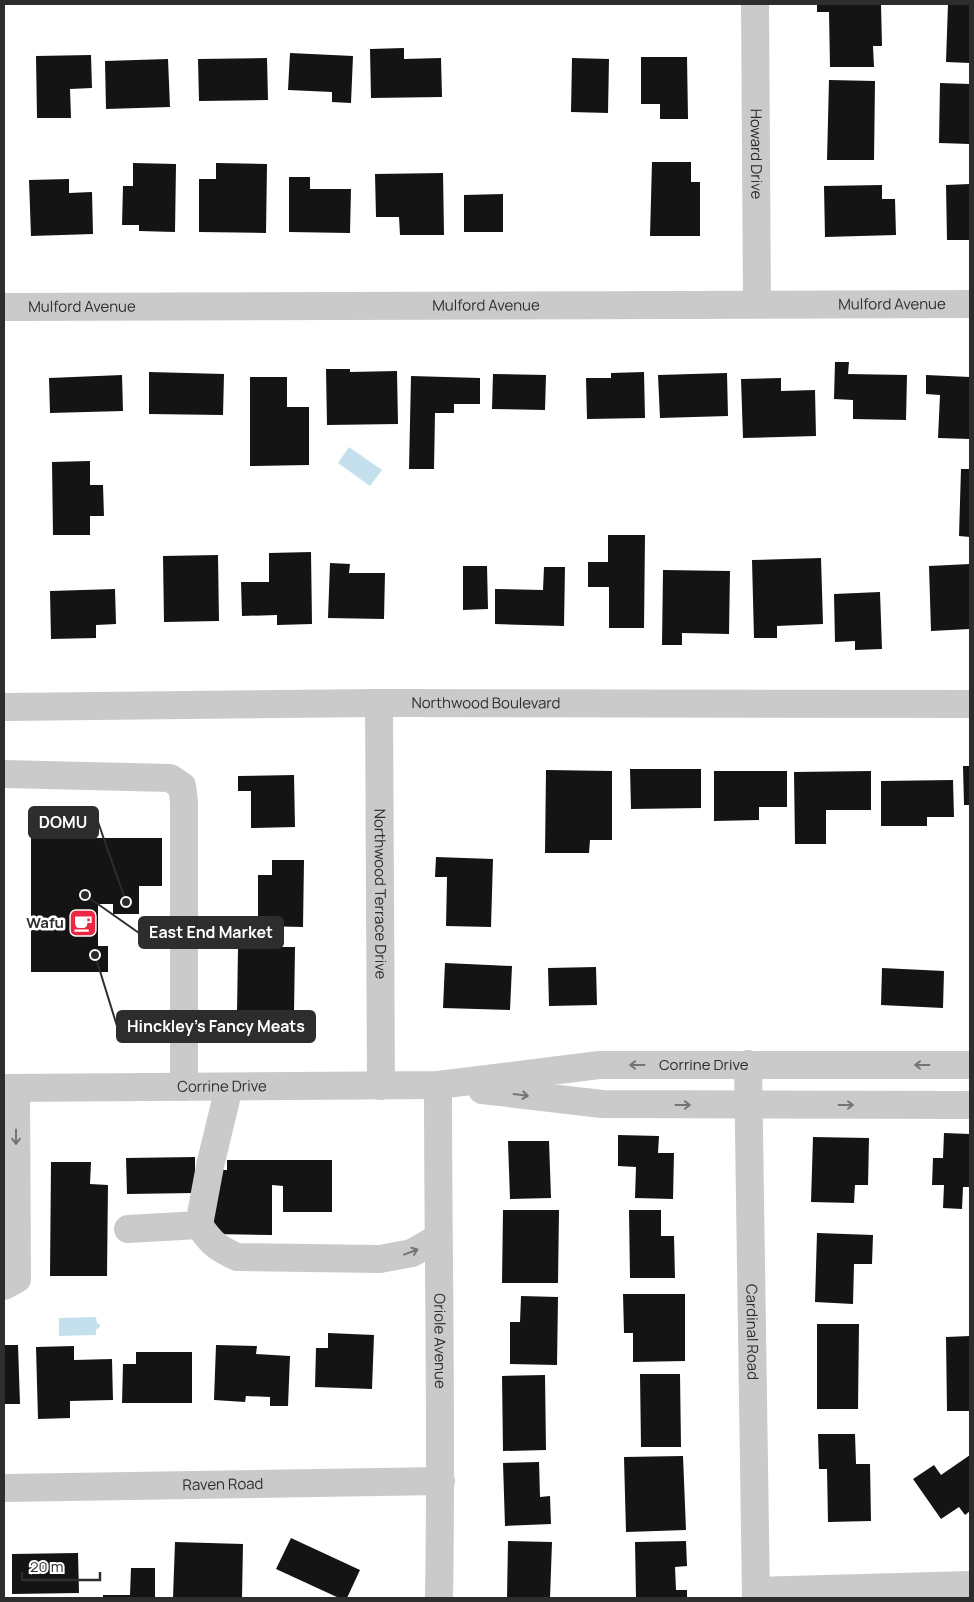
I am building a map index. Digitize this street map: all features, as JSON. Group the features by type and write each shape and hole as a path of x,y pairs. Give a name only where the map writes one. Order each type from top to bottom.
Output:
{"street":[{"name":"Howard Drive","path":"755,4 758,304"},
{"name":"Mulford Avenue","path":"4,307 970,304"},
{"name":"Northwood Boulevard","path":"4,707 379,703 970,704"},
{"name":"Northwood Terrace Drive","path":"379,703 381,1086"},
{"path":"4,774 170,778 182,786 184,802 184,1087"},
{"name":"Cardinal Road","path":"748,1064 756,1594"},
{"name":"Corrine Drive","path":"10,1088 438,1085 599,1065 970,1065"},
{"name":"Corrine Drive","path":"438,1085 602,1104 970,1105"},
{"name":"Oriole Avenue","path":"438,1085 441,1481 439,1598"},
{"path":"229,1087 210,1166 199,1225 218,1248 237,1257 380,1259 412,1253 438,1238"},
{"path":"10,1088 10,1283"},
{"path":"128,1229 199,1225"},
{"name":"Raven Road","path":"4,1488 441,1481"},
{"path":"756,1594 970,1585"}],"water":[{"path":"349,447 382,470 370,486 338,463"},
{"path":"96,1317 100,1327 96,1330 96,1335 59,1336 59,1318"}],"building":[{"path":"817,4 881,4 882,46 873,46 874,67 830,67 829,12 817,12"},
{"path":"948,4 970,4 970,63 946,62"},
{"path":"404,48 404,59 441,58 442,97 371,98 370,49"},
{"path":"290,53 353,56 351,103 332,102 332,92 288,90"},
{"path":"91,55 92,88 70,89 71,118 37,118 36,56"},
{"path":"641,57 687,57 688,119 660,119 660,104 641,104"},
{"path":"267,58 268,100 199,101 198,59"},
{"path":"572,58 609,59 608,113 571,112"},
{"path":"168,59 170,107 106,109 105,61"},
{"path":"829,80 875,81 874,160 827,160"},
{"path":"940,83 970,84 970,144 939,143"},
{"path":"652,162 691,162 691,182 700,182 700,236 650,236"},
{"path":"133,163 176,164 175,232 139,231 139,225 122,225 123,186 133,186"},
{"path":"216,163 267,164 266,233 199,232 199,179 216,179"},
{"path":"443,173 444,235 400,235 399,217 376,217 375,174"},
{"path":"289,177 310,177 310,189 351,189 350,233 289,232"},
{"path":"69,179 69,193 92,192 93,234 31,236 29,180"},
{"path":"970,184 970,240 947,240 946,185"},
{"path":"882,185 882,199 895,199 896,235 825,237 824,186"},
{"path":"503,194 503,232 464,232 464,195"},
{"path":"835,362 849,362 848,374 907,375 906,420 853,419 853,400 834,399"},
{"path":"326,369 350,369 350,372 397,371 398,424 327,425"},
{"path":"149,372 224,374 223,415 149,414"},
{"path":"644,372 645,418 587,419 586,378 611,378 611,373"},
{"path":"727,373 728,416 660,418 658,375"},
{"path":"493,374 546,375 545,410 492,409"},
{"path":"122,375 123,411 50,413 49,378"},
{"path":"926,375 970,377 970,439 938,438 940,395 926,394"},
{"path":"411,376 480,378 480,404 454,404 454,413 435,413 434,469 409,469"},
{"path":"250,377 287,377 287,407 309,407 309,465 250,466"},
{"path":"781,378 781,391 815,390 816,436 743,438 741,379"},
{"path":"90,461 90,485 103,485 104,516 90,516 90,535 53,535 52,462"},
{"path":"961,469 970,469 970,537 959,536"},
{"path":"608,535 645,535 644,628 609,628 609,587 588,587 588,562 608,562"},
{"path":"311,552 312,624 277,625 277,615 242,616 241,582 269,582 269,553"},
{"path":"218,555 219,621 164,622 163,556"},
{"path":"821,558 823,624 777,626 777,638 754,638 752,560"},
{"path":"330,563 350,564 349,573 385,573 384,619 328,618"},
{"path":"970,564 970,629 931,631 929,566"},
{"path":"463,566 487,566 488,609 463,610"},
{"path":"544,567 565,567 564,626 495,624 495,589 543,590"},
{"path":"663,570 730,571 729,634 682,633 682,645 662,645"},
{"path":"115,589 116,624 96,625 96,638 51,639 50,591"},
{"path":"880,592 882,649 855,650 855,641 835,642 834,594"},
{"path":"963,766 970,766 970,805 964,805"},
{"path":"630,769 701,769 701,808 631,809"},
{"path":"546,770 612,771 612,840 590,840 589,853 545,853"},
{"path":"714,771 787,771 787,807 759,807 759,820 714,821"},
{"path":"871,771 871,810 826,810 826,844 795,844 794,772"},
{"path":"294,775 295,827 251,828 251,791 238,791 238,776"},
{"path":"953,780 954,817 927,817 927,826 881,826 881,781"},
{"path":"31,829 88,829 88,838 162,838 162,886 139,886 139,914 113,914 113,904 98,904 98,946 108,946 108,972 31,972"},
{"path":"436,857 493,859 491,927 446,926 447,877 435,877"},
{"path":"272,860 304,860 303,927 258,926 258,875 272,875"},
{"path":"238,947 295,947 294,1013 237,1013"},
{"path":"445,963 512,966 510,1010 443,1008"},
{"path":"596,967 597,1005 549,1006 548,968"},
{"path":"882,968 944,971 943,1008 881,1005"},
{"path":"944,1133 970,1134 970,1187 963,1187 962,1209 943,1208 944,1185 932,1185 933,1158 943,1158"},
{"path":"618,1135 659,1136 658,1153 674,1153 673,1199 635,1198 636,1167 618,1166"},
{"path":"813,1137 869,1138 868,1185 855,1185 854,1203 811,1202"},
{"path":"508,1141 549,1141 551,1198 510,1199"},
{"path":"195,1157 195,1193 127,1194 126,1158"},
{"path":"227,1160 332,1160 332,1212 283,1212 283,1186 272,1185 272,1235 213,1234 214,1170 227,1170"},
{"path":"51,1162 91,1162 90,1184 108,1185 107,1276 50,1276"},
{"path":"503,1210 559,1210 558,1283 502,1283"},
{"path":"629,1210 661,1210 661,1236 674,1236 675,1278 630,1278"},
{"path":"817,1233 873,1235 872,1264 854,1264 853,1304 815,1302"},
{"path":"623,1294 685,1294 685,1361 633,1362 633,1333 624,1333"},
{"path":"521,1296 558,1297 557,1365 510,1364 510,1322 520,1322"},
{"path":"817,1324 859,1324 858,1409 817,1409"},
{"path":"328,1333 374,1335 372,1389 315,1387 316,1348 328,1348"},
{"path":"970,1336 970,1411 947,1411 946,1337"},
{"path":"4,1345 18,1345 20,1404 4,1404"},
{"path":"216,1345 257,1346 256,1354 290,1356 288,1406 270,1406 270,1397 246,1396 245,1402 214,1400"},
{"path":"74,1346 74,1360 112,1359 113,1400 70,1401 70,1418 38,1419 36,1347"},
{"path":"136,1352 192,1352 192,1403 122,1403 123,1364 136,1364"},
{"path":"640,1374 680,1374 681,1447 641,1447"},
{"path":"545,1375 546,1450 503,1451 502,1376"},
{"path":"818,1434 855,1434 856,1464 870,1464 871,1521 828,1522 827,1469 819,1469"},
{"path":"970,1455 970,1511 965,1515 959,1507 941,1519 913,1479 934,1465 941,1475"},
{"path":"683,1456 686,1530 626,1532 624,1457"},
{"path":"539,1462 540,1497 550,1496 551,1524 505,1526 503,1463"},
{"path":"291,1538 360,1570 347,1598 339,1598 276,1569"},
{"path":"508,1541 552,1542 550,1598 507,1598"},
{"path":"686,1541 687,1566 675,1567 676,1590 687,1590 687,1598 636,1598 635,1542"},
{"path":"175,1542 243,1544 242,1598 173,1598"},
{"path":"78,1553 79,1593 12,1594 12,1554"},
{"path":"131,1568 155,1568 155,1598 103,1598 103,1595 130,1595"}],"place":[{"name":"East End Market","path":"85,895"},
{"name":"DOMU","path":"126,902"},
{"name":"Wafu","path":"83,923"},
{"name":"Hinckley's Fancy Meats","path":"95,955"}]}
